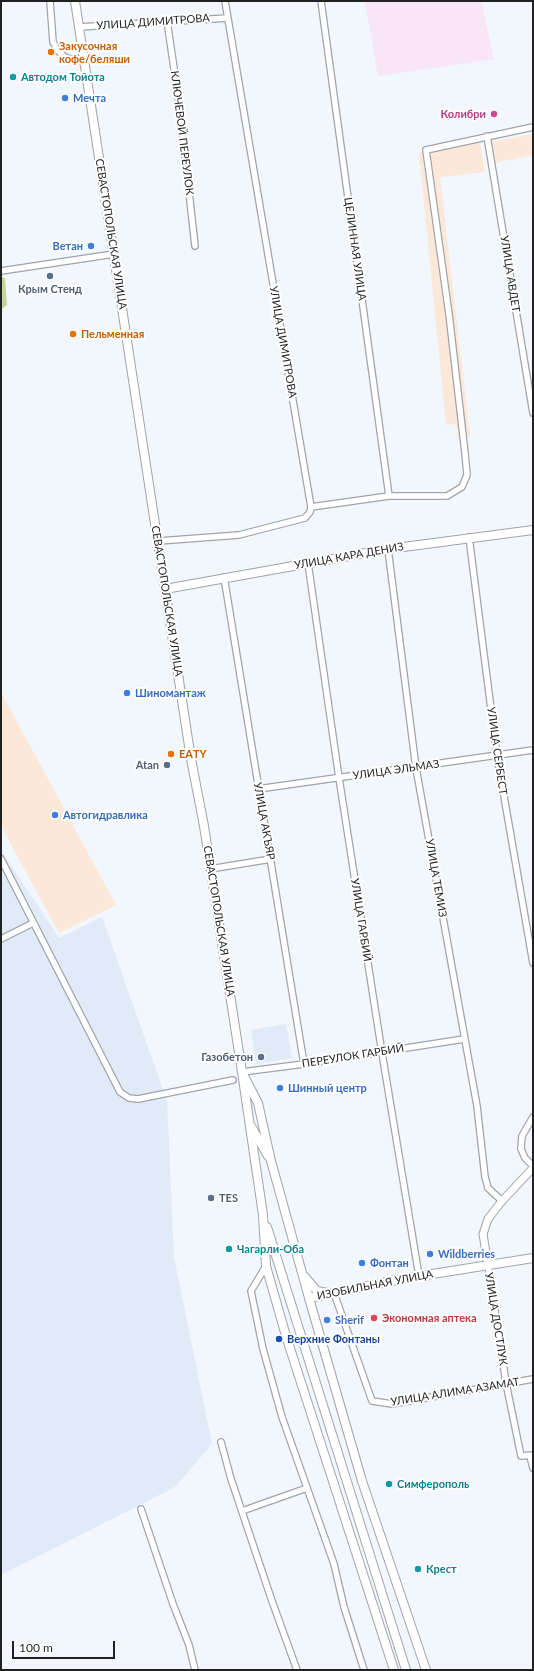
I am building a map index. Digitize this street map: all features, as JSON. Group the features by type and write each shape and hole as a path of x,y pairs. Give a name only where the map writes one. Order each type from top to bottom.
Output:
{"main road":[{"name":"СЕВАСТОПОЛЬСКАЯ УЛИЦА","path":"75,1 159,541 191,759 210,869 242,1072 247,1120 263,1215"},
{"name":"УЛИЦА КАРА ДЕНИЗ","path":"165,589 224,577 388,549 533,530"},
{"name":"ИЗОБИЛЬНАЯ УЛИЦА","path":"242,1072 258,1103 271,1162 309,1298 419,1276 533,1258"},
{"path":"247,1120 271,1162"},
{"path":"263,1215 266,1266 286,1336 394,1670"},
{"path":"263,1215 406,1670"},
{"path":"300,1268 308,1283 317,1291 334,1293"},
{"path":"315,1322 315,1312 318,1303 324,1297 334,1293"},
{"path":"309,1298 362,1481 426,1670"}],"street":[{"path":"50,1 54,42 58,51 65,57 72,60 84,58"},
{"name":"УЛИЦА ДИМИТРОВА","path":"225,1 311,507"},
{"name":"ЦЕЛИННАЯ УЛИЦА","path":"321,1 389,496"},
{"name":"УЛИЦА ДИМИТРОВА","path":"79,27 228,18"},
{"name":"КЛЮЧЕВОЙ ПЕРЕУЛОК","path":"166,21 179,102 195,246"},
{"path":"159,541 239,535 305,518 310,512 311,507 389,496 447,496 462,487 467,475 449,314 426,150 533,127"},
{"name":"УЛИЦА АВДЕТ","path":"487,136 533,413"},
{"path":"1,270 114,254"},
{"name":"УЛИЦА СЕРБЕСТ","path":"469,538 497,756 533,963"},
{"name":"УЛИЦА ТЕМИЗ","path":"388,549 416,768 477,1106 485,1177 488,1188 502,1201"},
{"name":"УЛИЦА ГАРБИЙ","path":"308,563 338,778 419,1276"},
{"name":"УЛИЦА АКЪЯР","path":"224,577 304,1064"},
{"name":"УЛИЦА ЭЛЬМАЗ","path":"258,789 416,768 533,750"},
{"path":"1,859 120,1092 129,1098 138,1099 233,1080"},
{"path":"210,869 271,859"},
{"path":"1,939 31,924"},
{"name":"ПЕРЕУЛОК ГАРБИЙ","path":"242,1072 304,1064 464,1039"},
{"path":"488,1265 483,1234 491,1213 533,1167 525,1158 521,1149 522,1136 533,1117"},
{"name":"УЛИЦА ДОСТЛУК","path":"488,1265 506,1383 521,1456 532,1455"},
{"path":"266,1266 252,1287 252,1296 272,1386 334,1564 344,1607 364,1670"},
{"name":"УЛИЦА АЛИМА АЗАМАТ","path":"334,1293 372,1401 392,1404 533,1378"},
{"path":"221,1442 242,1512 297,1670"},
{"path":"532,1455 533,1468"},
{"path":"242,1512 307,1488"},
{"path":"141,1509 173,1604 189,1645 195,1670"}],"shaded area":[{"path":"365,1 481,1 494,59 378,76"},
{"path":"533,134 533,155 494,163 490,142"},
{"path":"480,143 485,172 440,177 470,436 458,438 456,424 446,425 419,153"},
{"path":"1,692 116,905 59,933 1,826"},
{"path":"1,850 59,938 102,917 167,1101 174,1257 212,1444 175,1487 1,1575"},
{"path":"286,1024 292,1058 256,1064 251,1030"}],"green space":[{"path":"1,277 5,278 7,305 1,310"}],"place":[{"name":"Закусочная кофе/беляши","path":"51,52"},
{"name":"Автодом Тойота","path":"13,77"},
{"name":"Мечта","path":"65,98"},
{"name":"Колибри","path":"494,114"},
{"name":"Ветан","path":"91,246"},
{"name":"Крым Стенд","path":"50,276"},
{"name":"Пельменная","path":"73,334"},
{"name":"Шиномантаж","path":"127,693"},
{"name":"EАTY","path":"171,754"},
{"name":"Atan","path":"167,765"},
{"name":"Автогидравлика","path":"55,815"},
{"name":"Газобетон","path":"261,1057"},
{"name":"Шинный центр","path":"280,1088"},
{"name":"TES","path":"211,1198"},
{"name":"Чагарли-Оба","path":"229,1249"},
{"name":"Wildberries","path":"430,1254"},
{"name":"Фонтан","path":"362,1263"},
{"name":"Экономная аптека","path":"374,1318"},
{"name":"Sherif","path":"327,1320"},
{"name":"Верхние Фонтаны","path":"279,1339"},
{"name":"Симферополь","path":"389,1484"},
{"name":"Крест","path":"418,1569"}]}
